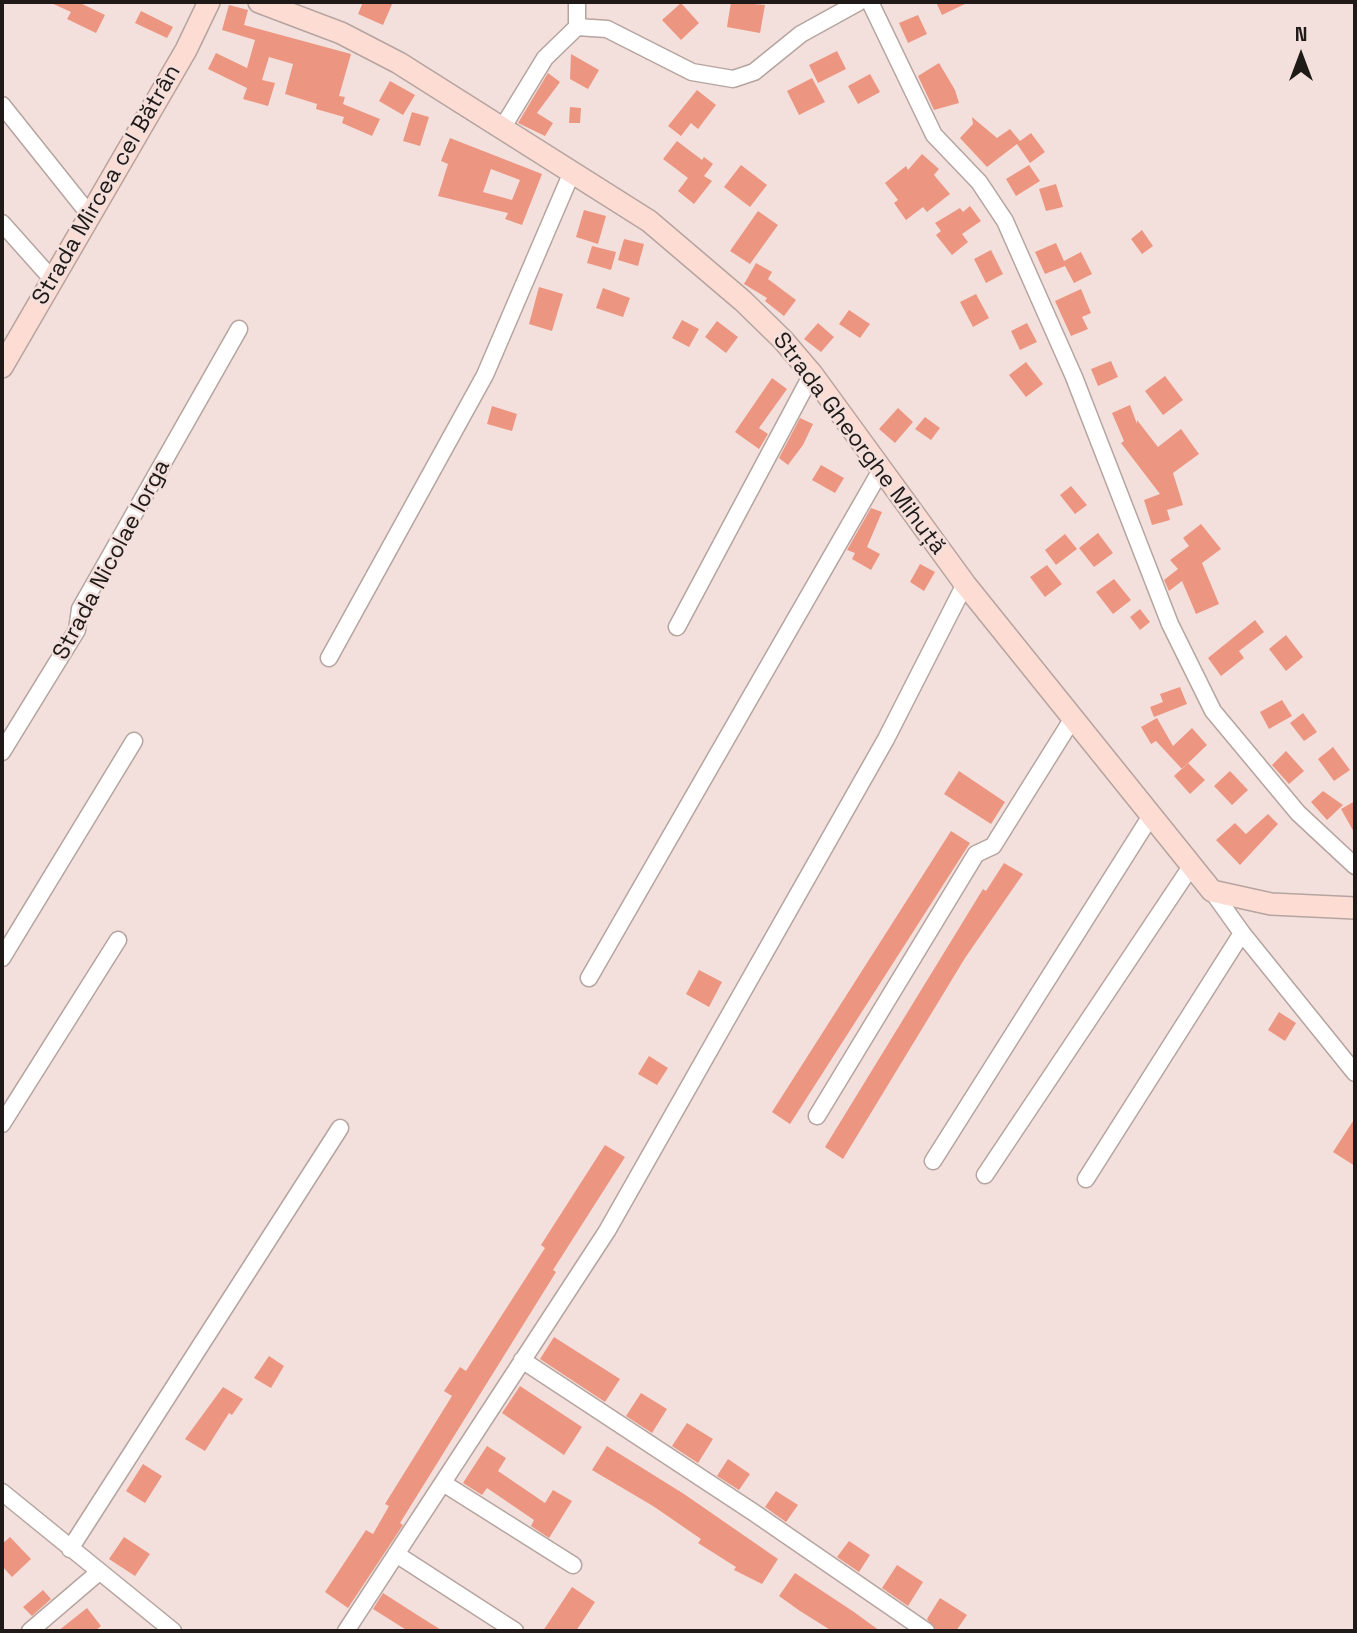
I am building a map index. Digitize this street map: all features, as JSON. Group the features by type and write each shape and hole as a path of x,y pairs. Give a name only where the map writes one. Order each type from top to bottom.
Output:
{"street":[{"name":"Strada Mircea cel Bătrân","path":"2,367 186,50 209,2"},
{"name":"Strada Gheorghe Mihuță","path":"259,2 341,33 399,63 501,130 649,221 743,301 811,374 965,584 1153,814 1212,891"},
{"path":"501,130 545,58 577,27 577,2"},
{"path":"577,27 607,29 692,72 733,79 754,72 801,34 859,2"},
{"path":"870,2 934,135 979,182 1005,221 1074,377 1170,624 1213,711 1298,813 1355,866"},
{"path":"2,105 89,214"},
{"path":"329,658 485,375 572,172"},
{"path":"2,223 52,279"},
{"name":"Strada Nicolae Iorga","path":"2,752 77,630 80,609 239,329"},
{"path":"677,627 811,374"},
{"path":"589,978 881,470"},
{"path":"354,1628 396,1554 607,1231 886,739 965,584"},
{"path":"817,1116 976,854 993,846 1073,719"},
{"path":"2,958 134,741"},
{"path":"933,1161 1153,814"},
{"path":"985,1175 1192,865"},
{"path":"1212,891 1271,904 1355,908"},
{"path":"1212,891 1242,933 1355,1073"},
{"path":"1086,1179 1242,933"},
{"path":"2,1124 118,940"},
{"path":"70,1549 341,1128"},
{"path":"522,1360 926,1631"},
{"path":"443,1483 573,1565"},
{"path":"2,1492 173,1631"},
{"path":"396,1554 515,1631"},
{"path":"30,1631 99,1572"}],"building":[{"path":"49,2 78,2 105,15 96,33 67,19 71,12"},
{"path":"363,2 393,2 383,25 358,14"},
{"path":"731,2 765,5 760,33 727,27"},
{"path":"936,2 969,2 942,15"},
{"path":"681,3 699,23 681,40 662,20"},
{"path":"229,5 248,10 244,25 351,54 339,96 345,97 343,104 380,119 372,136 342,123 344,117 316,109 317,104 285,94 293,64 269,57 262,80 275,83 268,106 243,99 247,88 208,69 216,53 247,68 255,40 222,30"},
{"path":"141,11 173,27 167,38 135,23"},
{"path":"918,15 927,34 908,43 899,23"},
{"path":"837,51 846,69 818,83 809,65"},
{"path":"571,54 599,70 588,89 570,79"},
{"path":"939,63 955,90 959,103 934,110 918,76"},
{"path":"548,73 560,82 537,113 553,123 545,136 518,123"},
{"path":"870,74 880,92 858,104 848,86"},
{"path":"812,78 825,102 799,115 787,91"},
{"path":"390,81 415,95 403,115 379,101"},
{"path":"697,90 716,105 698,129 691,123 681,136 668,126"},
{"path":"570,107 581,108 580,123 569,123"},
{"path":"412,112 429,117 420,146 403,141"},
{"path":"972,117 997,138 1010,129 1020,141 1031,133 1045,152 1030,163 1017,144 987,167 960,138 973,124"},
{"path":"450,138 542,174 522,225 505,219 508,213 438,196 448,164 441,161","holes":["491,169 520,180 512,200 483,192"]},
{"path":"677,141 702,160 704,157 713,164 704,176 712,181 694,204 678,191 688,178 663,159"},
{"path":"922,154 939,169 934,175 950,194 927,212 923,207 906,220 894,203 898,200 885,183 906,166 908,170"},
{"path":"741,165 767,185 750,207 724,187"},
{"path":"1029,165 1040,181 1016,196 1006,179"},
{"path":"1056,184 1063,207 1046,211 1039,189"},
{"path":"970,206 981,221 962,234 968,242 952,255 936,235 941,231 935,223 960,208 963,212"},
{"path":"584,210 606,216 598,244 576,237"},
{"path":"758,211 778,225 750,264 730,251"},
{"path":"1142,230 1153,246 1142,254 1131,239"},
{"path":"624,239 644,244 638,266 618,260"},
{"path":"1056,243 1064,261 1081,252 1092,274 1074,283 1065,266 1045,274 1035,252"},
{"path":"592,246 616,252 611,270 587,263"},
{"path":"991,250 1003,274 986,283 974,259"},
{"path":"756,263 772,272 768,279 796,300 784,316 765,301 767,298 744,284"},
{"path":"539,287 563,294 552,331 529,324"},
{"path":"603,288 630,298 623,317 596,308"},
{"path":"1081,289 1091,313 1082,317 1088,329 1071,336 1055,301"},
{"path":"976,294 989,318 973,327 960,302"},
{"path":"849,310 870,324 860,338 839,324"},
{"path":"682,320 699,329 689,347 672,338"},
{"path":"717,321 738,337 726,353 705,337"},
{"path":"818,323 834,337 821,352 804,339"},
{"path":"1027,323 1037,342 1020,350 1011,331"},
{"path":"1111,361 1118,377 1098,386 1091,369"},
{"path":"1026,362 1043,384 1026,397 1009,375"},
{"path":"1165,376 1183,400 1163,415 1145,391"},
{"path":"772,378 787,389 759,428 768,434 759,449 735,432"},
{"path":"1130,405 1137,424 1137,420 1158,447 1181,429 1199,454 1173,473 1183,505 1167,510 1170,520 1152,525 1144,500 1160,494 1121,443 1124,441 1112,413"},
{"path":"492,406 517,414 512,431 487,424"},
{"path":"898,408 913,422 895,443 879,429"},
{"path":"925,417 940,428 931,440 915,429"},
{"path":"800,418 813,424 803,445 788,465 779,458"},
{"path":"821,465 844,478 835,493 812,480"},
{"path":"1071,486 1087,505 1075,514 1060,495"},
{"path":"871,508 882,512 867,547 880,554 871,570 852,559 855,553 847,550"},
{"path":"1201,524 1221,549 1202,563 1219,604 1196,614 1182,581 1169,591 1164,580 1178,569 1170,560 1189,546 1183,538"},
{"path":"1098,533 1113,553 1094,567 1079,548"},
{"path":"1065,534 1077,549 1056,565 1045,550"},
{"path":"920,564 935,572 924,591 910,582"},
{"path":"1047,565 1062,584 1045,597 1030,577"},
{"path":"1114,579 1131,600 1113,614 1096,592"},
{"path":"1140,609 1150,622 1140,630 1130,617"},
{"path":"1255,620 1264,632 1239,651 1244,658 1221,676 1208,658"},
{"path":"1286,635 1303,657 1286,671 1269,649"},
{"path":"1180,687 1187,704 1154,717 1150,707 1163,702 1160,694"},
{"path":"1282,700 1292,716 1269,729 1260,712"},
{"path":"1303,713 1317,732 1304,741 1290,723"},
{"path":"1157,718 1173,746 1192,728 1207,745 1182,769 1156,741 1151,744 1141,727"},
{"path":"1333,747 1350,770 1334,781 1318,759"},
{"path":"1286,751 1304,771 1289,784 1272,765"},
{"path":"1188,763 1205,780 1190,794 1174,776"},
{"path":"959,771 1005,802 991,824 944,794"},
{"path":"1230,771 1248,790 1232,805 1214,786"},
{"path":"1323,791 1343,805 1327,820 1311,802"},
{"path":"1355,801 1355,834 1341,809"},
{"path":"1268,814 1278,824 1240,865 1216,840 1235,823 1246,834"},
{"path":"951,831 970,843 790,1124 772,1112"},
{"path":"1004,863 1023,874 965,958 843,1159 825,1147 983,889 986,891"},
{"path":"699,970 722,982 709,1007 686,994"},
{"path":"1279,1012 1296,1023 1285,1041 1268,1030"},
{"path":"649,1056 668,1068 657,1085 638,1074"},
{"path":"1355,1118 1355,1166 1333,1152"},
{"path":"605,1145 625,1157 553,1270 556,1272 400,1523 403,1525 348,1608 325,1592 366,1530 373,1534 389,1506 385,1504 452,1396 444,1391 460,1367 466,1371 545,1248 541,1245"},
{"path":"554,1337 620,1379 605,1402 540,1359"},
{"path":"269,1356 284,1366 271,1388 254,1378"},
{"path":"520,1386 582,1427 564,1455 502,1413"},
{"path":"223,1387 243,1399 232,1415 229,1413 205,1451 185,1439"},
{"path":"641,1393 667,1409 652,1433 626,1416"},
{"path":"687,1423 713,1439 698,1463 672,1446"},
{"path":"487,1446 506,1458 498,1471 545,1503 553,1490 572,1501 549,1538 531,1526 534,1520 487,1488 482,1495 463,1483"},
{"path":"607,1446 684,1494 778,1559 762,1584 734,1570 736,1567 698,1543 701,1539 653,1506 592,1470"},
{"path":"728,1459 750,1474 739,1490 717,1476"},
{"path":"143,1464 162,1476 145,1503 126,1491"},
{"path":"776,1491 798,1505 786,1522 765,1507"},
{"path":"10,1537 31,1559 12,1577 2,1566 2,1544"},
{"path":"124,1537 150,1554 135,1576 109,1559"},
{"path":"849,1541 870,1555 859,1572 837,1557"},
{"path":"897,1565 923,1582 908,1606 882,1588"},
{"path":"795,1573 880,1631 832,1631 800,1611 779,1596"},
{"path":"572,1587 595,1602 576,1631 543,1631"},
{"path":"43,1590 51,1599 32,1616 23,1607"},
{"path":"383,1593 443,1631 408,1631 373,1609"},
{"path":"940,1598 967,1615 956,1631 936,1631 927,1619"},
{"path":"87,1608 101,1626 95,1631 58,1631"}]}
